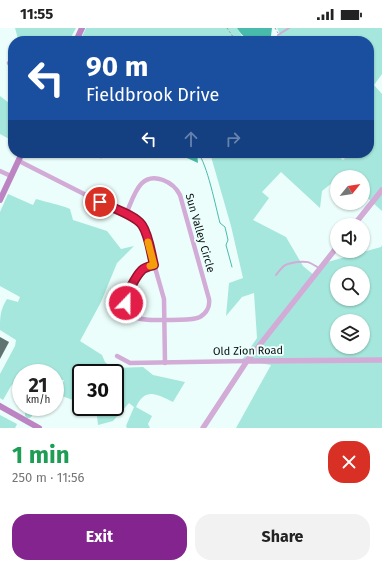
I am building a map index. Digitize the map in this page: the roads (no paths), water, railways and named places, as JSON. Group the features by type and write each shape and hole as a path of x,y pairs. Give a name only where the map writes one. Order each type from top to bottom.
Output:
{"main road":[{"path":"0,200 20,158"},
{"path":"0,406 30,426 39,428"}],"street":[{"path":"19,161 126,214 138,221 144,228 164,299 165,363"},
{"path":"0,171 11,176"},
{"name":"Sun Valley Circle","path":"126,214 138,188 146,180 155,178 168,182 175,187 180,195 210,304 207,311 198,318 165,320"},
{"path":"360,218 382,190"},
{"path":"203,428 247,361 330,256"},
{"path":"154,265 140,272 127,295 126,306 129,313 136,318 165,320"},
{"name":"Old Zion Road","path":"117,356 130,363 382,360"}],"lane":[{"path":"278,35 289,28"},
{"path":"276,275 284,266 291,262 306,261 320,268"}],"waterway":[{"path":"201,158 208,176 220,223 225,227 228,240 226,245 232,267"}]}
